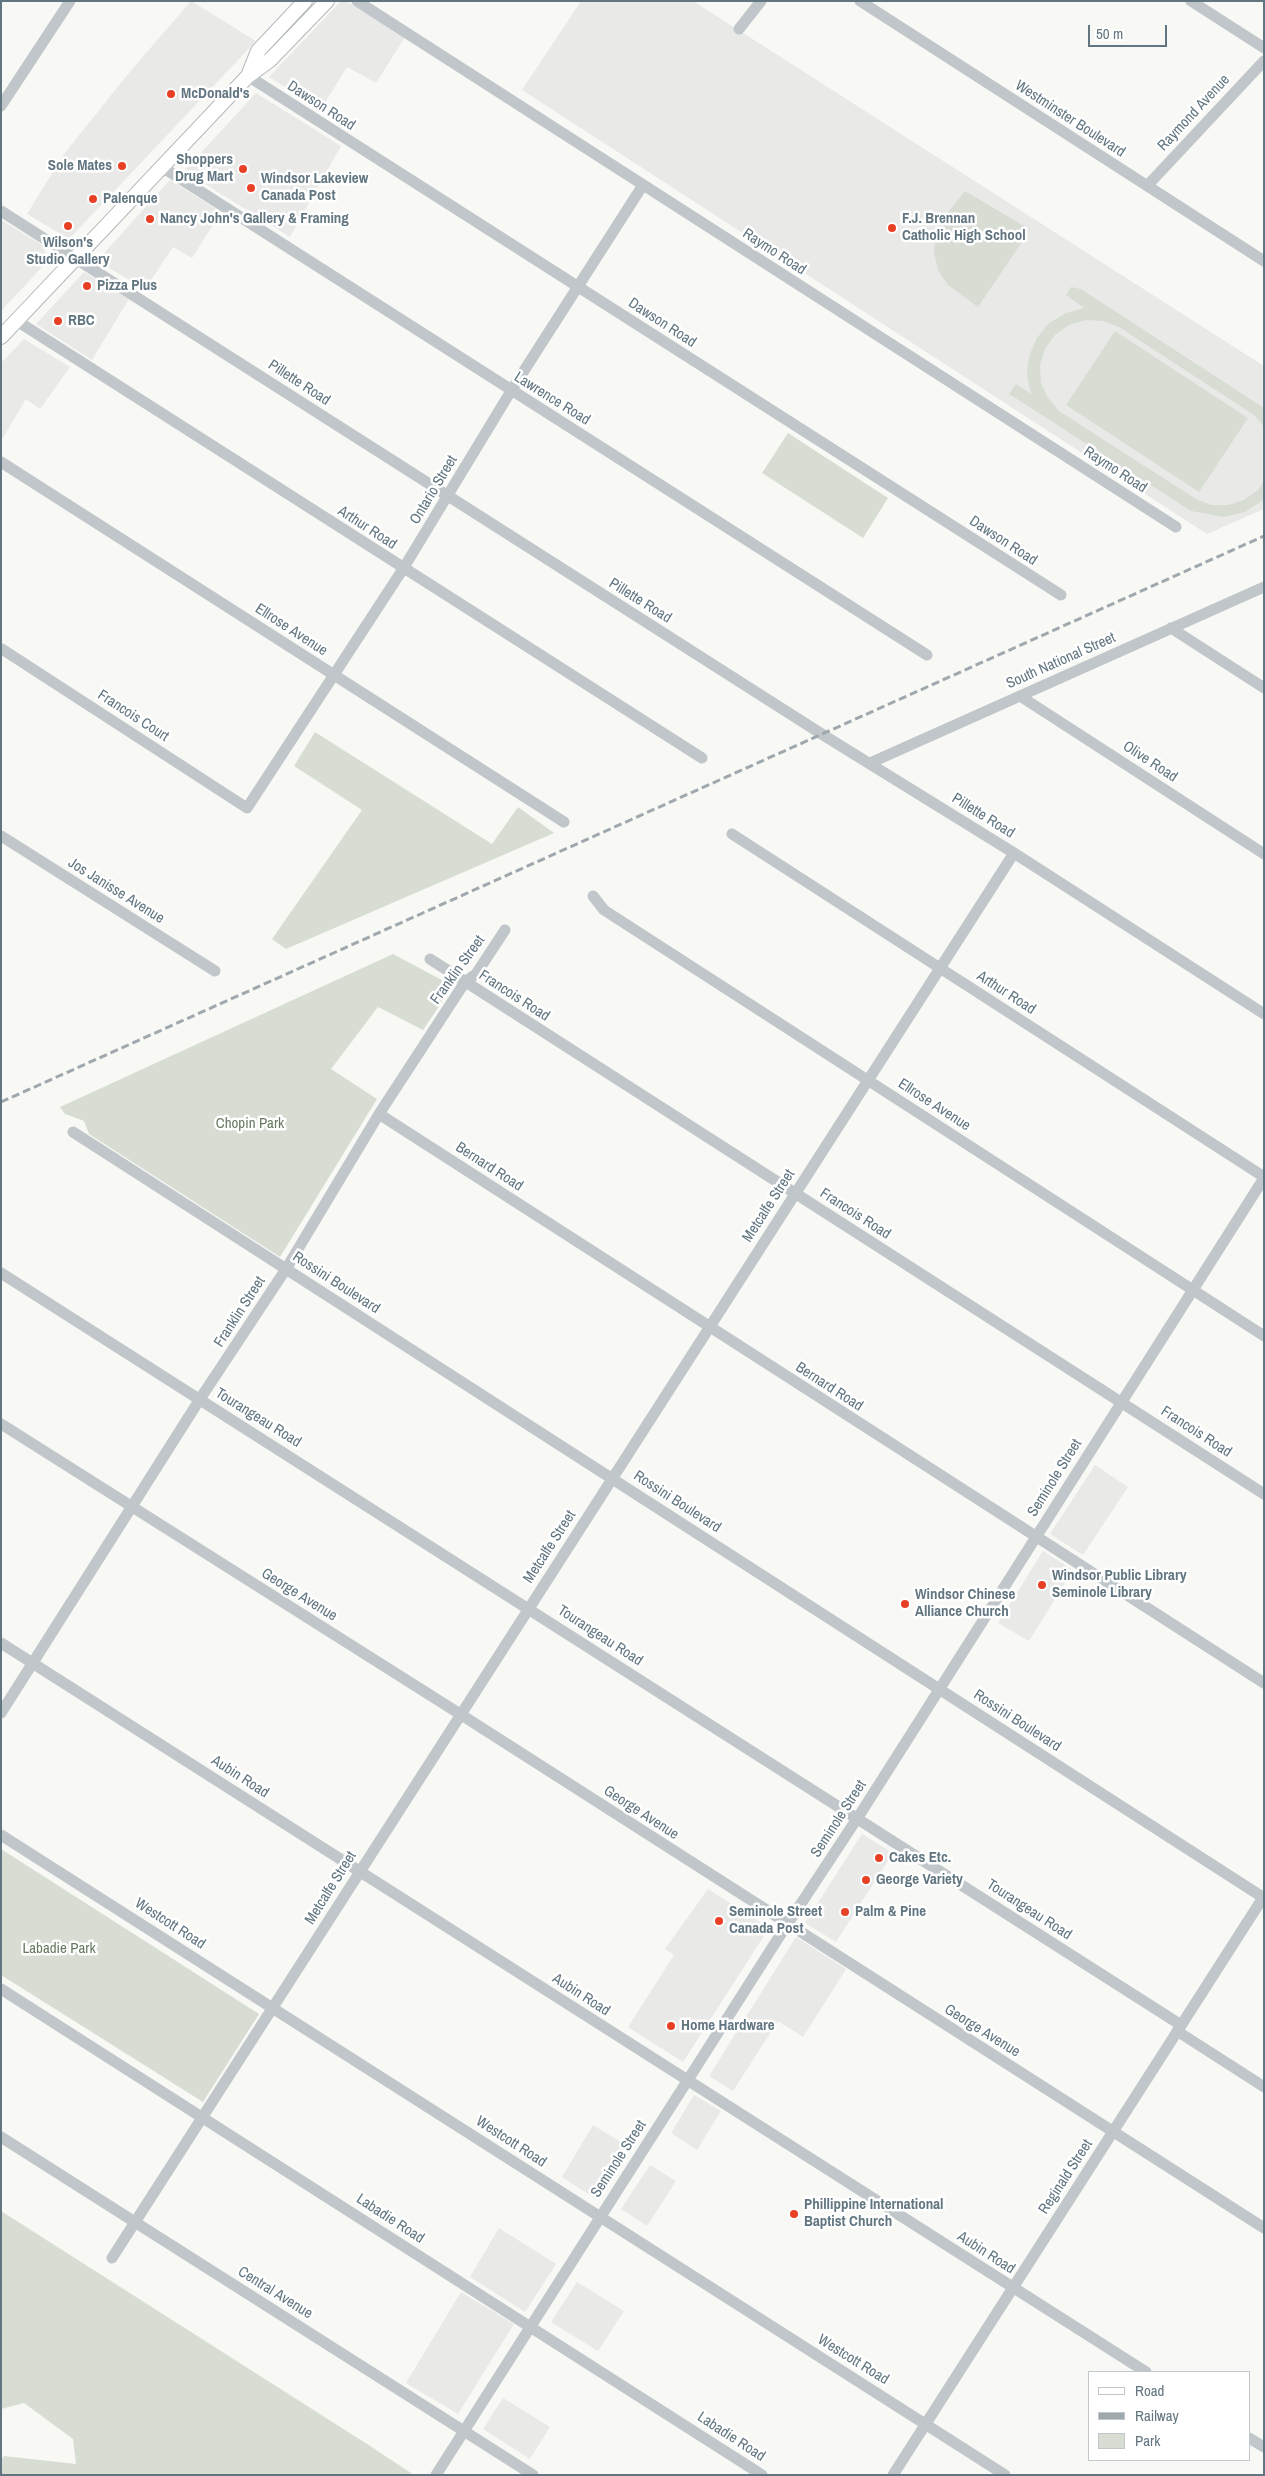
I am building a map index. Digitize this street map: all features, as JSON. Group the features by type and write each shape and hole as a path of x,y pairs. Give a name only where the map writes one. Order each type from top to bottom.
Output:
{"main road":[{"path":"248,76 258,51 305,1"},
{"path":"1,337 248,76 270,60 327,1"}],"street":[{"path":"1,106 70,1"},
{"name":"Raymo Road","path":"357,1 1176,527"},
{"path":"739,29 761,1"},
{"name":"Westminster Boulevard","path":"860,1 1264,261"},
{"path":"1191,1 1264,48"},
{"name":"Raymond Avenue","path":"1147,186 1264,61"},
{"name":"Dawson Road","path":"248,76 1060,595"},
{"name":"Lawrence Road","path":"162,167 927,655"},
{"name":"Ontario Street","path":"247,808 403,569 512,391 643,186"},
{"name":"Pillette Road","path":"1,211 448,497 1014,852 1264,1014"},
{"name":"Arthur Road","path":"17,321 702,758"},
{"name":"Ellrose Avenue","path":"1,462 564,822"},
{"name":"South National Street","path":"870,763 1264,587"},
{"path":"1171,628 1264,688"},
{"name":"Francois Court","path":"2,650 247,808"},
{"name":"Olive Road","path":"1020,696 1264,854"},
{"name":"Arthur Road","path":"732,834 1264,1178"},
{"name":"Jos Janisse Avenue","path":"1,836 215,971"},
{"name":"Metcalfe Street","path":"112,2258 1014,852"},
{"name":"Ellrose Avenue","path":"593,896 604,910 1264,1336"},
{"name":"Franklin Street","path":"1,1712 286,1269 379,1114 465,982 476,974 505,930"},
{"name":"Francois Road","path":"430,959 1264,1494"},
{"name":"Bernard Road","path":"379,1114 1264,1683"},
{"name":"Rossini Boulevard","path":"73,1132 1263,1897"},
{"name":"Seminole Street","path":"436,2475 787,1924 858,1818 1264,1178"},
{"name":"Tourangeau Road","path":"1,1273 858,1818 1179,2028 1264,2087"},
{"name":"George Avenue","path":"1,1424 460,1714 1264,2228"},
{"name":"Aubin Road","path":"1,1643 1144,2371"},
{"name":"Westcott Road","path":"1,1834 1005,2475"},
{"name":"Reginald Street","path":"893,2475 1263,1897"},
{"name":"Labadie Road","path":"1,1989 762,2475"},
{"name":"Central Avenue","path":"1,2137 533,2475"},
{"path":"1250,2439 1264,2448"}],"shaded area":[{"path":"191,1 256,41 69,239 27,214 64,154 128,74"},
{"path":"341,1 346,1 405,37 376,83 347,67 321,109 269,77"},
{"name":"F.J. Brennan Catholic High School","path":"581,1 693,1 1264,366 1264,509 1207,534 522,90"},
{"path":"256,93 341,146 290,237 184,171"},
{"path":"170,180 221,212 192,258 173,247 145,289 97,261"},
{"path":"1,220 44,246 47,262 1,311"},
{"path":"84,272 129,299 92,360 36,324"},
{"path":"24,339 70,367 40,409 26,399 1,441 1,363"},
{"path":"1095,1465 1128,1487 1083,1555 1050,1534"},
{"path":"1043,1551 1073,1570 1029,1641 998,1623"},
{"path":"862,1834 893,1853 836,1942 805,1923"},
{"path":"708,1889 769,1928 683,2062 628,2027 674,1955 665,1949"},
{"path":"796,1937 846,1969 803,2037 778,2021 733,2091 709,2076"},
{"path":"694,2095 721,2111 697,2150 671,2133"},
{"path":"593,2125 629,2147 596,2199 562,2177"},
{"path":"650,2165 676,2181 647,2226 621,2209"},
{"path":"499,2228 556,2264 525,2312 470,2277"},
{"path":"577,2282 624,2311 598,2351 551,2322"},
{"path":"461,2292 514,2324 458,2414 406,2383"},
{"path":"503,2398 550,2427 530,2459 483,2429"}],"green space":[{"path":"965,191 1024,226 1026,236 978,307 948,285 938,270 934,252 936,234 943,218"},
{"path":"1071,287 1081,289 1264,408 1264,427 1254,415 1119,327 1103,321 1086,320 1069,325 1055,335 1045,349 1040,365 1041,383 1048,398 1059,411 1196,499 1211,505 1228,505 1244,500 1258,490 1264,481 1263,500 1245,512 1224,517 1191,511 1009,394 1016,384 1031,394 1027,375 1029,356 1037,338 1049,323 1066,313 1084,308 1066,295"},
{"path":"1115,331 1248,418 1199,492 1066,405"},
{"path":"788,433 888,498 863,538 762,473"},
{"path":"315,732 492,844 518,807 554,833 286,949 272,939 362,810 294,766"},
{"name":"Chopin Park","path":"393,954 453,986 423,1030 378,1007 331,1069 377,1099 280,1257 89,1134 84,1121 65,1114 60,1107"},
{"name":"Labadie Park","path":"1,1849 259,2014 203,2102 1,1975"},
{"path":"1,2211 414,2475 1,2475 1,2460 4,2456 76,2464 73,2439 24,2403 1,2409"}],"railway":[{"path":"1,1102 1264,536"}],"place":[{"name":"McDonald's","path":"171,94"},
{"name":"Sole Mates","path":"122,166"},
{"name":"Shoppers Drug Mart","path":"243,169"},
{"name":"Windsor Lakeview Canada Post","path":"251,188"},
{"name":"Palenque","path":"93,199"},
{"name":"Nancy John's Gallery & Framing","path":"150,219"},
{"name":"Wilson's Studio Gallery","path":"68,226"},
{"name":"F.J. Brennan Catholic High School","path":"892,228"},
{"name":"Pizza Plus","path":"87,286"},
{"name":"RBC","path":"58,321"},
{"name":"Windsor Public Library Seminole Library","path":"1042,1585"},
{"name":"Windsor Chinese Alliance Church","path":"905,1604"},
{"name":"Cakes Etc.","path":"879,1858"},
{"name":"George Variety","path":"866,1880"},
{"name":"Palm & Pine","path":"845,1912"},
{"name":"Seminole Street Canada Post","path":"719,1921"},
{"name":"Home Hardware","path":"671,2026"},
{"name":"Phillippine International Baptist Church","path":"794,2214"}]}
